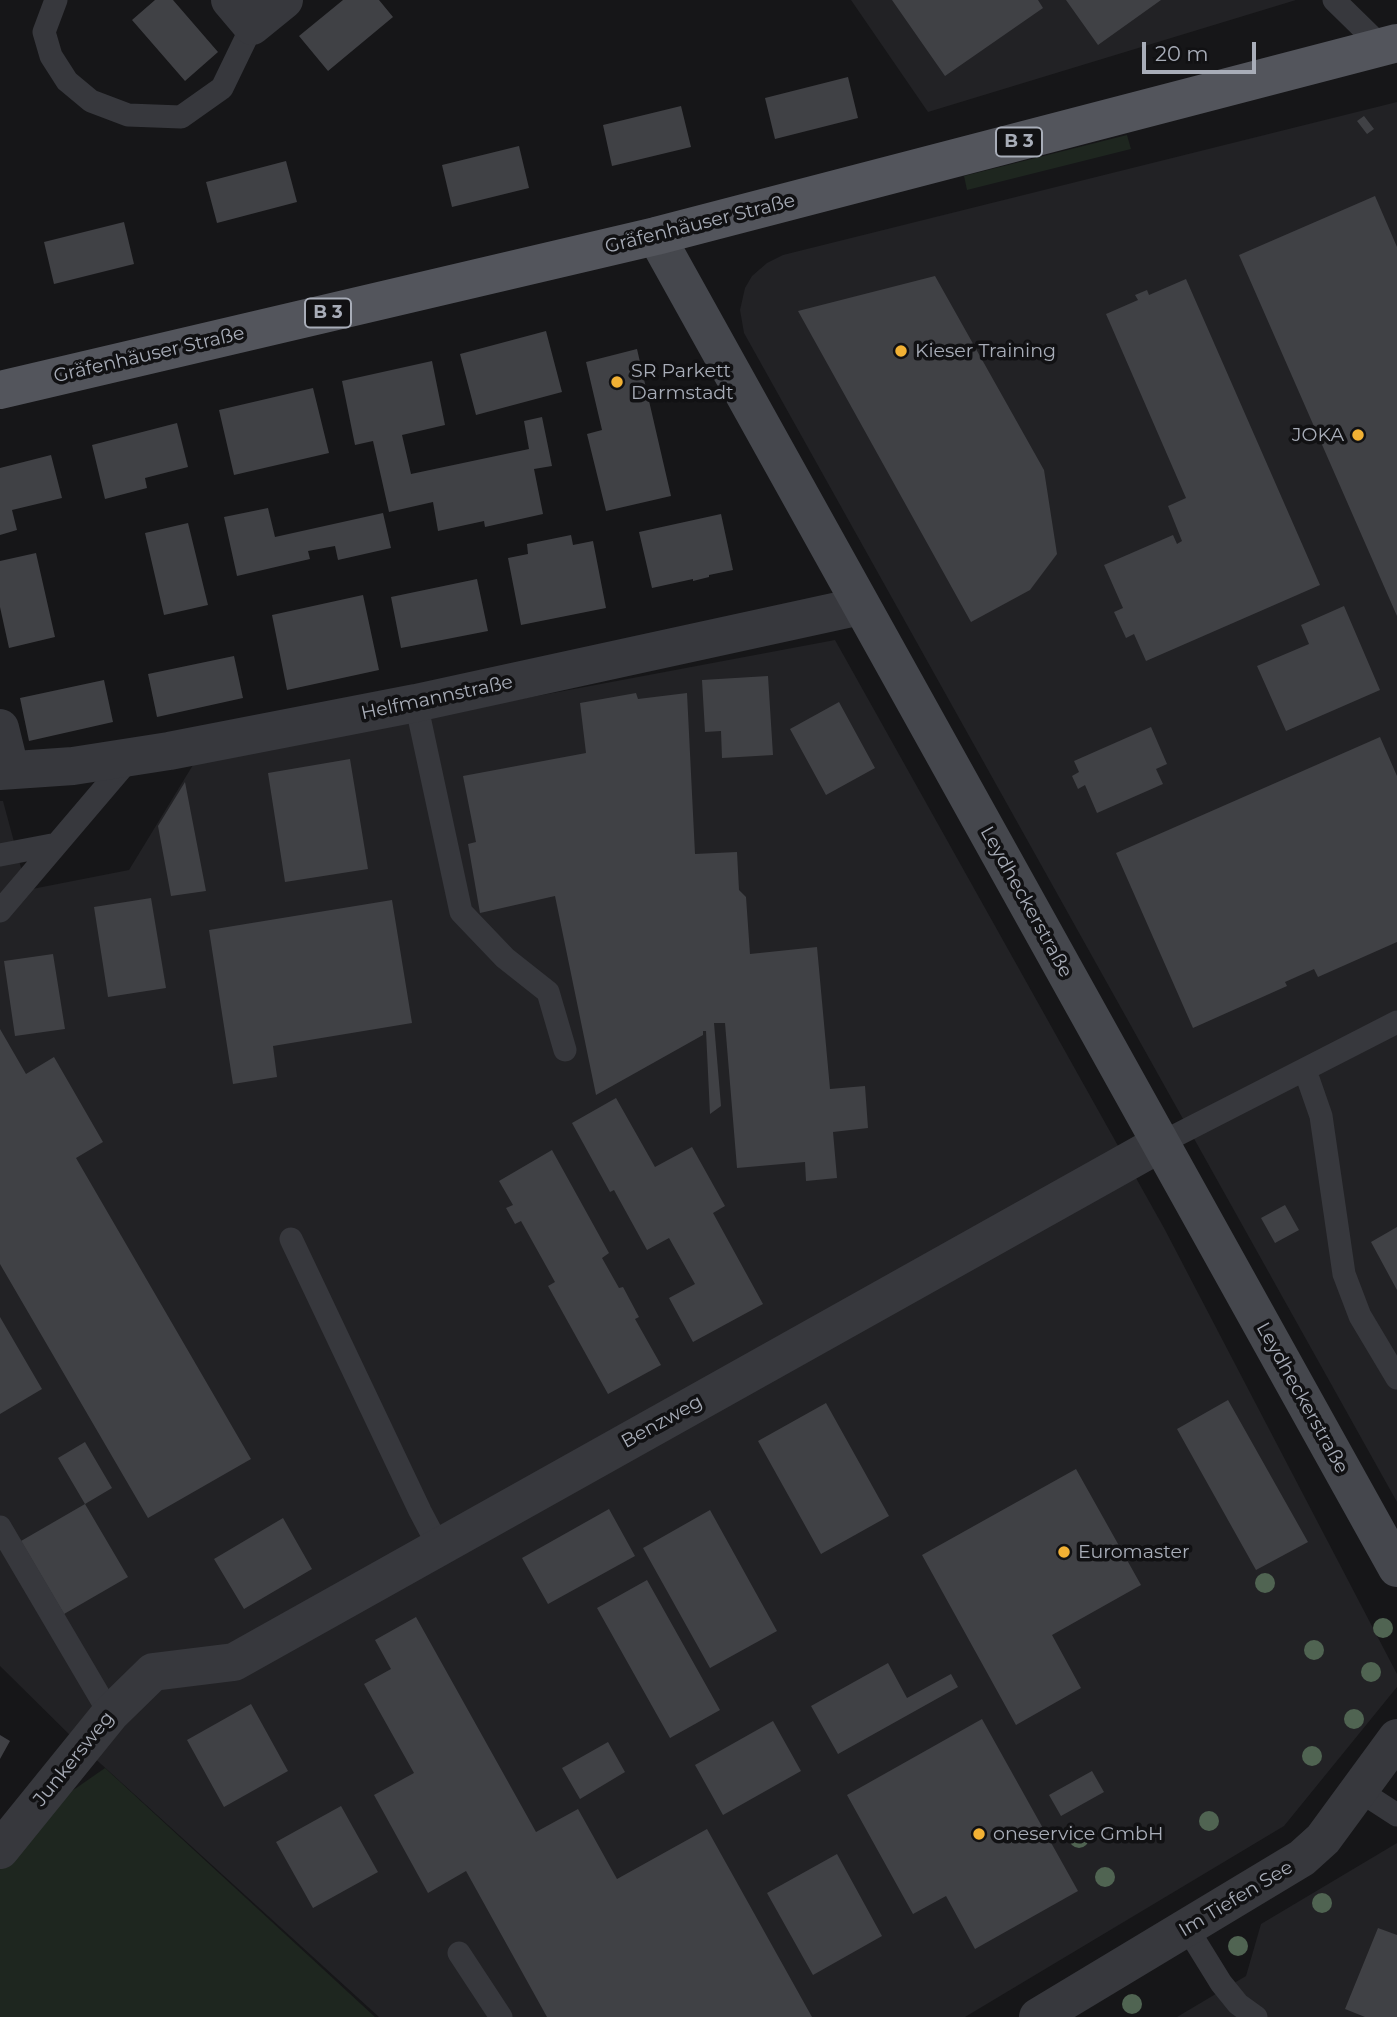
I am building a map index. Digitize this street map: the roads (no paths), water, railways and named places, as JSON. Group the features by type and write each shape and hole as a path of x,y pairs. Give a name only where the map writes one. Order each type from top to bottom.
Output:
{"main road":[{"name":"Gräfenhäuser Straße","path":"0,390 656,236 1389,44"}],"street":[{"path":"241,13 284,0"},
{"name":"Leydheckerstraße","path":"656,236 1397,1568"},
{"name":"Helfmannstraße","path":"0,727 5,770 73,766 169,751 416,703 861,606"},
{"name":"Benzweg","path":"153,1672 234,1662 1161,1143"},
{"name":"Junkersweg","path":"0,1850 110,1713 153,1672"},
{"name":"Im Tiefen See","path":"1038,2017 1302,1858 1323,1839 1397,1738"}],"lane":[{"path":"56,0 44,32 51,56 68,81 91,102 128,115 181,117 222,88 241,13"},
{"path":"1334,0 1389,44"},
{"path":"416,703 461,912 505,958 548,992 565,1051"},
{"path":"0,911 131,757"},
{"path":"0,855 57,844"},
{"path":"1161,1143 1397,1022"},
{"path":"1305,1070 1321,1116 1344,1274 1360,1316 1397,1378"},
{"path":"291,1239 439,1547"},
{"path":"0,1527 110,1713"},
{"path":"1360,1791 1397,1815"},
{"path":"1187,1928 1221,1983 1238,2004 1256,2017"},
{"path":"459,1953 501,2017"}],"place":[{"name":"Kieser Training","path":"901,351"},
{"name":"SR Parkett Darmstadt","path":"617,382"},
{"name":"JOKA","path":"1358,435"},
{"name":"Euromaster","path":"1064,1552"},
{"name":"oneservice GmbH","path":"979,1834"}]}
